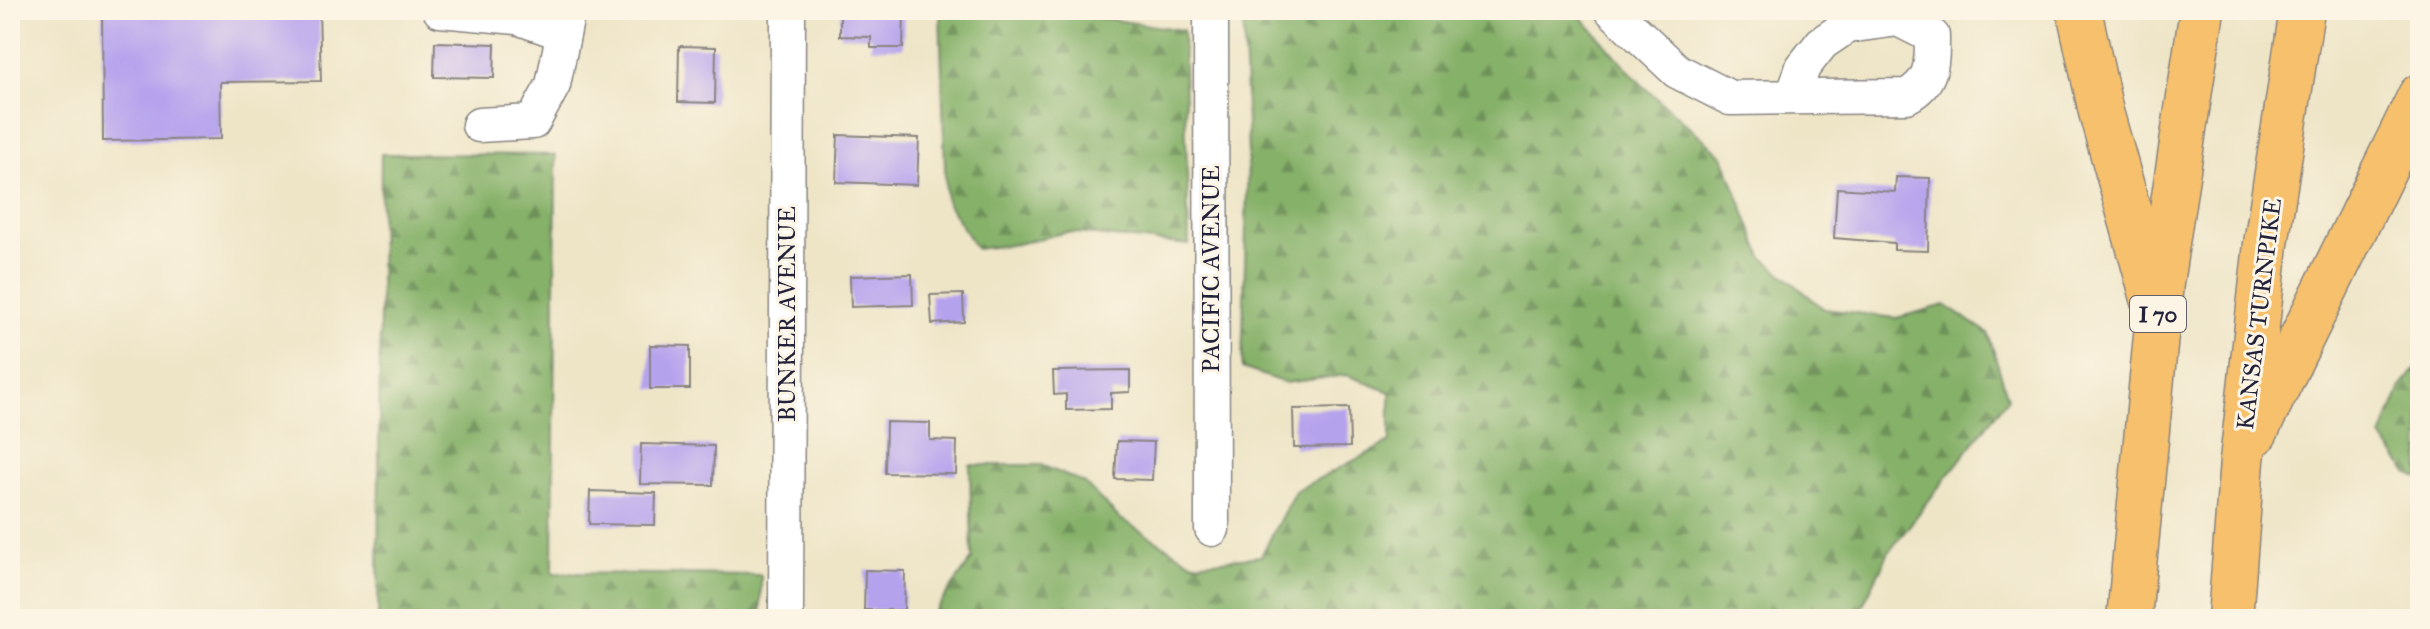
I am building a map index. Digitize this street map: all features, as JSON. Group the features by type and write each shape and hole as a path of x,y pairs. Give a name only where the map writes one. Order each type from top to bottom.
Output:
{"highway":[{"path":"2079,10 2101,112 2158,317"},
{"name":"I 70","path":"2129,619 2158,317 2202,10"},
{"name":"KANSAS TURNPIKE","path":"2230,619 2242,461 2266,244 2302,10"},
{"path":"2242,461 2420,96"}],"street":[{"path":"440,10 566,21 553,85 533,122 479,125"},
{"name":"BUNKER AVENUE","path":"786,619 788,10"},
{"name":"PACIFIC AVENUE","path":"1211,10 1212,529"},
{"path":"1612,10 1677,71 1730,98 1907,96 1923,88 1932,69 1932,36 1898,19 1847,26 1822,43 1803,67 1793,97"}],"green space":[{"path":"940,10 1047,10 1183,30 1189,245 1067,232 1017,244 976,249 946,201"},
{"path":"1243,10 1575,10 1643,86 1723,156 1762,257 1824,309 1896,318 1945,305 1988,333 2008,398 1889,552 1856,619 929,619 972,559 970,465 1041,465 1084,483 1119,518 1194,563 1261,556 1295,491 1390,442 1390,392 1347,375 1285,383 1242,368 1248,156"},
{"path":"381,154 556,155 553,573 761,575 761,619 378,619"},
{"path":"2420,364 2420,479 2409,474 2381,437 2401,387"}],"building":[{"path":"102,10 319,10 321,81 220,82 221,139 103,141"},
{"path":"840,10 904,10 903,48 871,48 871,37 840,36"},
{"path":"435,42 495,44 494,78 434,77"},
{"path":"679,46 716,47 715,103 678,102"},
{"path":"838,135 919,138 917,185 836,182"},
{"path":"1896,177 1930,178 1928,251 1894,250 1894,243 1834,238 1837,188 1895,192"},
{"path":"912,274 913,305 851,307 850,276"},
{"path":"963,294 964,322 932,324 930,295"},
{"path":"650,345 690,346 690,389 650,389"},
{"path":"1130,370 1130,392 1111,393 1111,409 1066,410 1066,394 1054,395 1053,371"},
{"path":"1349,408 1350,447 1294,448 1293,409"},
{"path":"886,422 930,423 930,440 957,441 956,474 885,473"},
{"path":"1117,441 1154,442 1152,480 1115,479"},
{"path":"641,444 714,446 713,485 640,484"},
{"path":"590,491 656,493 655,525 589,524"},
{"path":"865,570 905,571 904,610 864,610"}]}
